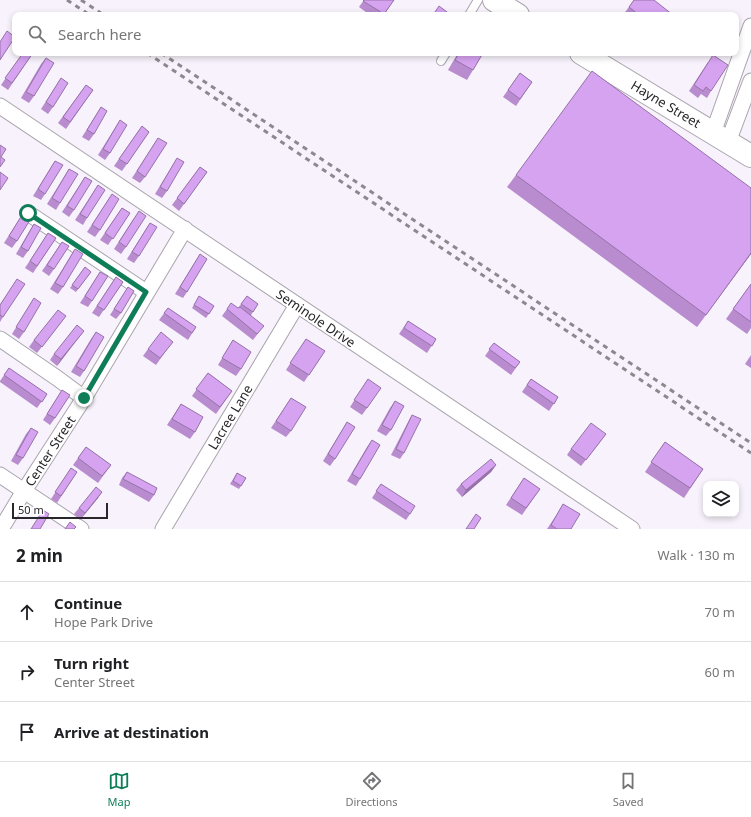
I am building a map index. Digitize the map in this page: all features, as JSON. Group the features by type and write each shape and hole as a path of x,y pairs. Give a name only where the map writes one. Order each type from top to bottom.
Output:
{"street":[{"path":"494,0 513,12"},
{"path":"720,137 751,26"},
{"name":"Hayne Street","path":"586,56 751,156"},
{"path":"720,137 751,81"},
{"name":"Seminole Drive","path":"0,106 632,529"},
{"path":"28,213 146,292"},
{"name":"Center Street","path":"1,529 84,398 185,229"},
{"name":"Lacree Lane","path":"163,529 297,305"},
{"path":"0,339 84,398"},
{"path":"0,475 81,529"}],"lane":[{"path":"471,12 478,0"},
{"path":"441,61 444,56"}],"building":[{"path":"394,0 385,12 381,12 363,1"},
{"path":"634,0 654,0 669,12 635,12 629,7"},
{"path":"439,6 447,12 435,12"},
{"path":"7,31 12,35 12,42 0,60 0,42"},
{"path":"21,56 31,56 12,83 5,78"},
{"path":"457,56 481,56 473,70 455,60"},
{"path":"712,56 728,65 711,91 706,87 703,91 694,85"},
{"path":"46,58 54,63 34,96 26,92"},
{"path":"592,71 751,188 751,253 706,315 516,175"},
{"path":"520,73 532,82 520,99 508,90"},
{"path":"61,78 68,83 53,107 46,102"},
{"path":"86,85 93,90 70,122 63,117"},
{"path":"101,107 107,111 94,134 87,130"},
{"path":"120,120 127,125 110,153 103,149"},
{"path":"142,126 149,132 127,164 119,159"},
{"path":"158,138 167,143 145,177 137,171"},
{"path":"0,145 6,149 1,157 5,160 0,167"},
{"path":"177,158 184,162 167,191 160,187"},
{"path":"55,161 63,165 45,194 38,189"},
{"path":"200,167 207,172 184,204 177,198"},
{"path":"69,169 78,174 60,203 52,198"},
{"path":"0,172 8,178 0,190"},
{"path":"85,177 92,181 74,210 67,206"},
{"path":"98,185 105,190 87,218 80,214"},
{"path":"112,194 119,199 100,230 92,225"},
{"path":"122,208 130,213 113,239 105,233"},
{"path":"139,211 146,216 126,247 119,242"},
{"path":"22,215 30,220 17,241 9,236"},
{"path":"150,223 157,227 139,256 132,252"},
{"path":"34,224 41,228 28,251 21,247"},
{"path":"48,233 56,238 37,266 30,261"},
{"path":"62,242 69,246 54,269 47,265"},
{"path":"75,249 83,254 63,287 55,283"},
{"path":"200,254 207,259 187,292 180,287"},
{"path":"85,267 91,272 78,289 72,285"},
{"path":"100,272 108,276 92,301 85,296"},
{"path":"116,277 123,282 104,310 97,306"},
{"path":"17,279 25,284 3,317 0,315 0,305"},
{"path":"751,284 751,322 733,309"},
{"path":"128,287 134,291 121,313 114,309"},
{"path":"199,296 214,306 209,314 194,305"},
{"path":"247,296 258,304 253,312 241,304"},
{"path":"34,298 41,303 24,332 16,327"},
{"path":"231,303 238,308 240,307 264,326 257,334 227,309"},
{"path":"168,308 196,327 192,333 164,313"},
{"path":"58,310 66,316 42,347 34,340"},
{"path":"408,321 436,339 432,346 404,328"},
{"path":"77,325 84,331 61,359 54,354"},
{"path":"96,332 104,337 84,371 76,366"},
{"path":"161,332 173,342 160,358 148,349"},
{"path":"306,339 325,351 309,375 290,363"},
{"path":"233,340 251,352 241,369 222,358"},
{"path":"494,343 520,362 515,368 489,349"},
{"path":"9,368 47,394 42,402 4,375"},
{"path":"208,373 232,391 220,407 196,389"},
{"path":"368,379 381,388 367,408 354,400"},
{"path":"531,379 558,397 554,404 527,385"},
{"path":"62,390 70,395 55,418 47,414"},
{"path":"291,398 306,407 291,431 276,421"},
{"path":"395,401 404,406 391,430 382,425"},
{"path":"181,404 203,417 195,432 172,419"},
{"path":"412,415 421,419 404,453 396,449"},
{"path":"347,422 355,427 335,459 328,454"},
{"path":"591,423 606,434 586,460 571,449"},
{"path":"31,428 38,432 23,458 16,455"},
{"path":"372,440 380,445 360,479 352,474"},
{"path":"665,442 703,469 690,488 651,462"},
{"path":"86,447 111,465 102,476 78,458"},
{"path":"491,459 496,465 466,490 461,484"},
{"path":"71,468 77,472 61,496 55,492"},
{"path":"127,472 157,488 154,495 123,479"},
{"path":"237,473 246,478 241,486 233,481"},
{"path":"524,478 540,489 526,508 511,498"},
{"path":"381,484 415,506 410,514 376,491"},
{"path":"96,487 102,492 85,513 79,508"},
{"path":"563,504 580,514 571,529 557,529 551,525"},
{"path":"43,510 49,514 40,529 31,529"},
{"path":"476,514 481,518 474,529 466,529"},
{"path":"70,522 76,527 74,529 65,529"}],"railway":[{"path":"67,0 85,12"},
{"path":"81,0 99,12"},
{"path":"152,56 751,453"},
{"path":"166,56 751,443"}],"route":[{"path":"28,213 146,292 84,398"}]}
